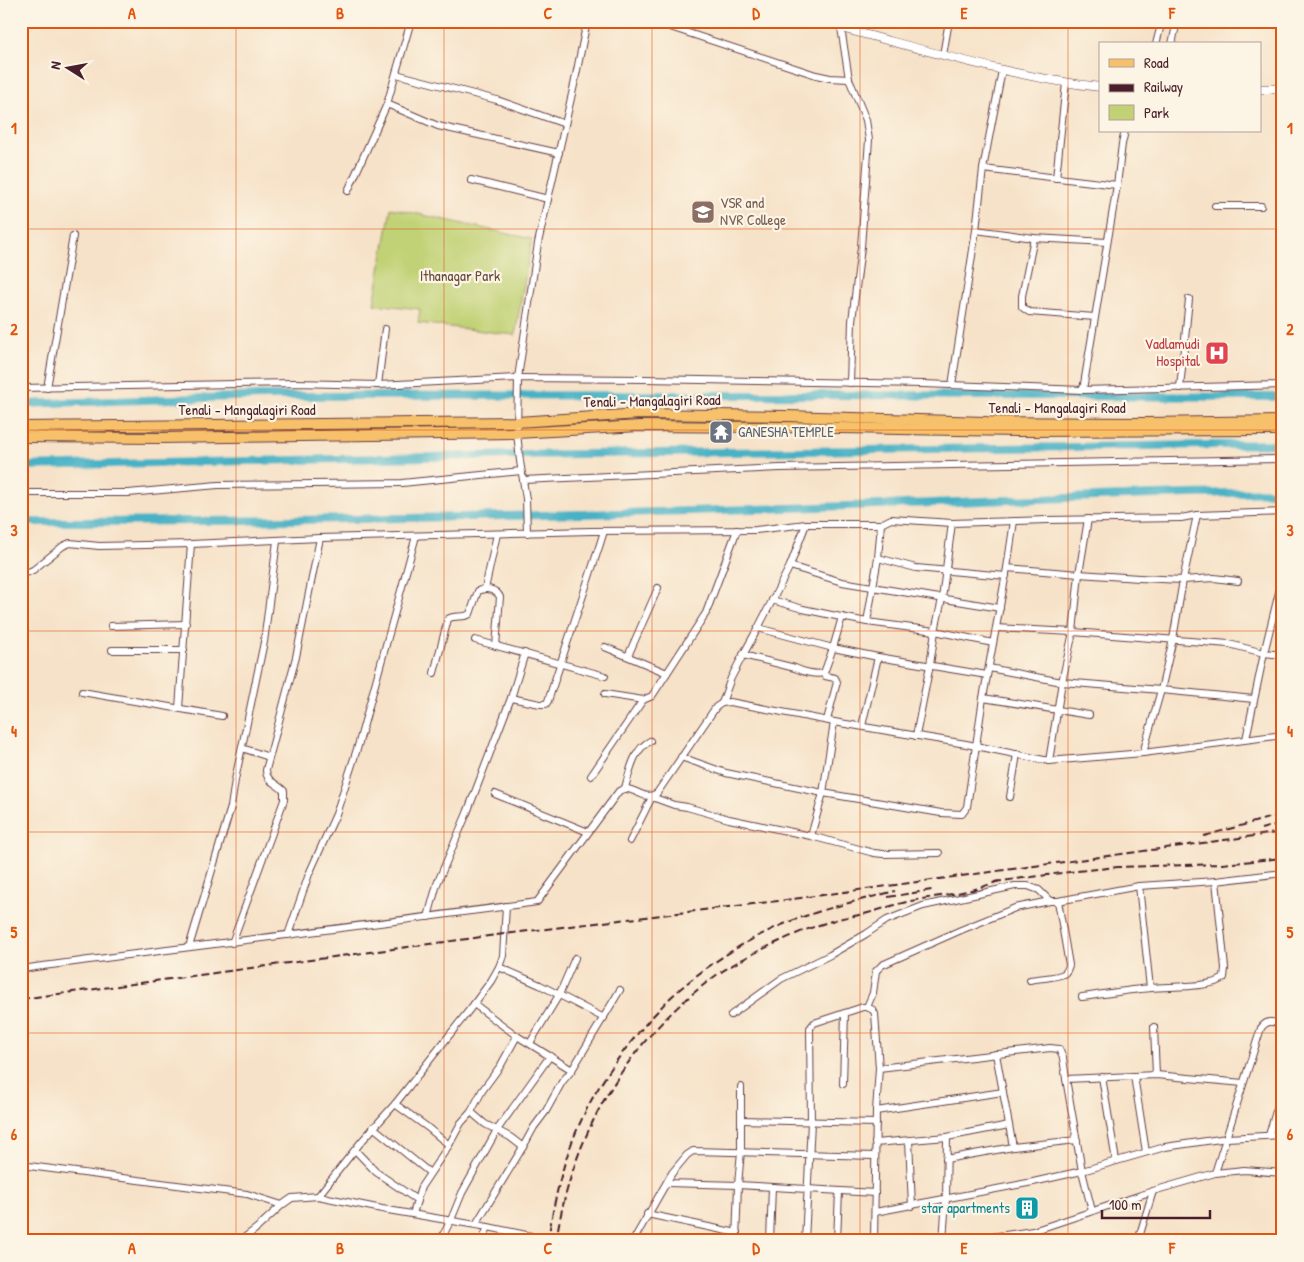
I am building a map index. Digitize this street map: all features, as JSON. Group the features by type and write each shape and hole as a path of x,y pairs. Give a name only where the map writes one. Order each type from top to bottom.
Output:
{"main road":[{"name":"Tenali - Mangalagiri Road","path":"21,427 640,414 986,422 1148,423 1283,421"},
{"name":"Tenali - Mangalagiri Road","path":"21,437 518,439 639,426 1017,432 1283,430"}],"street":[{"path":"348,191 386,104 411,21"},
{"path":"527,533 526,500 518,439 518,378 538,243 587,21"},
{"path":"652,21 816,75 849,79"},
{"path":"943,55 949,21"},
{"path":"1157,42 1162,21"},
{"path":"1172,42 1177,21"},
{"path":"850,383 852,321 861,247 869,140 866,120 849,79 840,25 1002,70 1066,83 1099,86"},
{"path":"952,385 976,230 983,169 1002,70"},
{"path":"396,74 496,100 565,124"},
{"path":"1056,178 1066,83"},
{"path":"1262,89 1283,89"},
{"path":"386,104 434,124 559,153"},
{"path":"1083,390 1125,132"},
{"path":"983,169 1117,185"},
{"path":"471,180 548,199"},
{"path":"1215,206 1261,206"},
{"path":"976,230 1034,238 1107,242"},
{"path":"47,388 73,236"},
{"path":"1034,238 1022,296 1022,307 1029,312 1095,317"},
{"path":"1180,388 1189,299"},
{"path":"378,385 385,329"},
{"path":"21,388 290,384 378,385 518,378 952,385 1083,390 1283,385"},
{"path":"523,480 780,468 1283,459"},
{"path":"21,493 128,493 218,485 402,483 521,470"},
{"path":"21,575 33,570 63,546 70,543 99,546 604,531 756,530 806,524 882,524 891,520 952,523 1181,518 1283,512"},
{"path":"1143,753 1173,639 1197,516"},
{"path":"1049,760 1062,682 1073,632 1078,574 1088,519"},
{"path":"682,757 726,772 823,793 941,813 962,814 967,807 983,698 1006,576 1014,521"},
{"path":"916,736 942,599 952,523"},
{"path":"630,841 652,796 657,793 716,707 722,702 742,655 790,566 806,524"},
{"path":"867,622 882,524"},
{"path":"605,694 643,700 652,696 706,613 737,530"},
{"path":"511,698 540,704 546,704 548,701 604,531"},
{"path":"486,589 497,534"},
{"path":"288,935 306,881 336,814 358,746 416,536"},
{"path":"232,942 285,796 284,791 268,778 266,770 296,657 320,538"},
{"path":"189,947 229,814 264,642 277,541"},
{"path":"179,708 192,544"},
{"path":"878,558 916,568 1006,576"},
{"path":"790,566 842,582 1000,608"},
{"path":"1007,568 1183,580 1214,578 1238,581"},
{"path":"1246,739 1283,576"},
{"path":"628,656 658,588"},
{"path":"434,672 448,619 470,614 480,590 495,591 500,597 496,646"},
{"path":"772,600 803,609 867,622 935,631 993,643"},
{"path":"824,673 842,617"},
{"path":"111,626 186,624"},
{"path":"758,628 833,648 930,665 1062,682 1254,699"},
{"path":"996,628 1228,644 1264,653 1283,655"},
{"path":"474,640 605,676"},
{"path":"604,646 668,673"},
{"path":"112,650 184,650"},
{"path":"428,917 438,884 511,698 525,653"},
{"path":"742,655 802,671 824,673 825,676 835,678 837,682 823,793 811,836"},
{"path":"862,726 878,657"},
{"path":"82,692 222,716"},
{"path":"983,698 1089,715"},
{"path":"591,776 643,700"},
{"path":"722,702 1049,760 1143,753 1283,734"},
{"path":"625,788 638,750 650,741"},
{"path":"242,748 269,757"},
{"path":"1010,797 1016,754"},
{"path":"21,969 537,902 619,791 625,788 632,789 645,796 652,796 674,806 687,807 729,819 811,836 858,849 884,854 939,853"},
{"path":"495,794 588,832"},
{"path":"867,1007 876,971 882,965 1015,908 1050,900 1058,901 1139,886 1216,881 1283,873"},
{"path":"1082,997 1150,988 1206,984 1217,982 1224,978 1225,968 1216,881"},
{"path":"731,1014 781,979 866,934 886,920 923,906 1014,886 1028,886 1039,890 1050,900"},
{"path":"1139,886 1150,988"},
{"path":"1030,980 1059,976 1067,970 1068,965 1058,901"},
{"path":"318,1196 373,1127 396,1104 474,1004 499,967 503,956 506,906"},
{"path":"530,1043 559,995 575,958"},
{"path":"499,967 540,985 604,1018"},
{"path":"476,1224 534,1126 546,1112 562,1082 572,1070 620,990"},
{"path":"474,1004 518,1036 572,1070"},
{"path":"805,1241 811,1122 810,1028 814,1022 863,1007 873,1010 879,1068 875,1143 874,1241"},
{"path":"843,1084 845,1013"},
{"path":"1215,1173 1261,1028 1265,1023 1270,1022 1283,1024"},
{"path":"1154,1027 1156,1076"},
{"path":"413,1214 421,1187 461,1123 471,1112 482,1091 518,1036"},
{"path":"879,1068 1050,1048 1059,1049 1063,1058 1076,1140 1092,1211"},
{"path":"996,1054 1013,1147"},
{"path":"440,1241 462,1193 497,1130 550,1056"},
{"path":"1134,1076 1146,1152"},
{"path":"1066,1079 1156,1076 1243,1083"},
{"path":"1102,1078 1116,1161"},
{"path":"736,1241 741,1152 741,1087"},
{"path":"1269,1135 1283,1087"},
{"path":"876,1111 1003,1092"},
{"path":"396,1104 449,1145"},
{"path":"471,1112 485,1124 510,1137 523,1147"},
{"path":"741,1120 876,1123"},
{"path":"875,1143 946,1137 1008,1125"},
{"path":"373,1127 430,1173"},
{"path":"875,1212 1082,1171 1166,1147 1227,1138 1283,1134"},
{"path":"943,1241 946,1199 946,1137"},
{"path":"909,1140 912,1206"},
{"path":"946,1159 1013,1147 1076,1140"},
{"path":"355,1150 376,1172 418,1200"},
{"path":"633,1241 672,1173 687,1155 693,1151 875,1156"},
{"path":"21,1165 247,1194 282,1205"},
{"path":"963,1241 1033,1231 1153,1191 1215,1173 1244,1170 1283,1173"},
{"path":"667,1184 738,1184 875,1192"},
{"path":"770,1241 772,1187"},
{"path":"836,1241 839,1191"},
{"path":"1138,1241 1153,1191"},
{"path":"240,1241 292,1198 318,1196 476,1224 523,1237 531,1236 536,1241"},
{"path":"647,1214 737,1233"},
{"path":"482,1241 488,1227"},
{"path":"1259,1241 1283,1238"}],"green space":[{"name":"Ithanagar Park","path":"391,208 532,239 515,335 418,323 420,309 374,304"}],"waterway":[{"path":"21,404 265,396 821,395 1283,397"},
{"path":"21,466 516,455 1283,444"},
{"path":"21,522 235,521 556,515 1283,492"}],"railway":[{"path":"1204,836 1283,814"},
{"path":"1261,829 1283,823"},
{"path":"21,999 504,934 778,901 1283,832"},
{"path":"994,882 1118,867 1222,864 1283,858"},
{"path":"556,1241 564,1201 576,1162 591,1125 610,1091 632,1058 657,1028 686,1000 732,965 807,929 905,902 971,890 999,881"},
{"path":"888,897 932,890"},
{"path":"548,1241 556,1195 564,1165 588,1107 621,1054 669,999 713,963 763,934 833,907 895,891"}],"place":[{"name":"VSR and NVR College","path":"703,212"},
{"name":"Vadlamudi Hospital","path":"1217,353"},
{"name":"GANESHA TEMPLE","path":"721,432"},
{"name":"star apartments","path":"1027,1208"}]}
